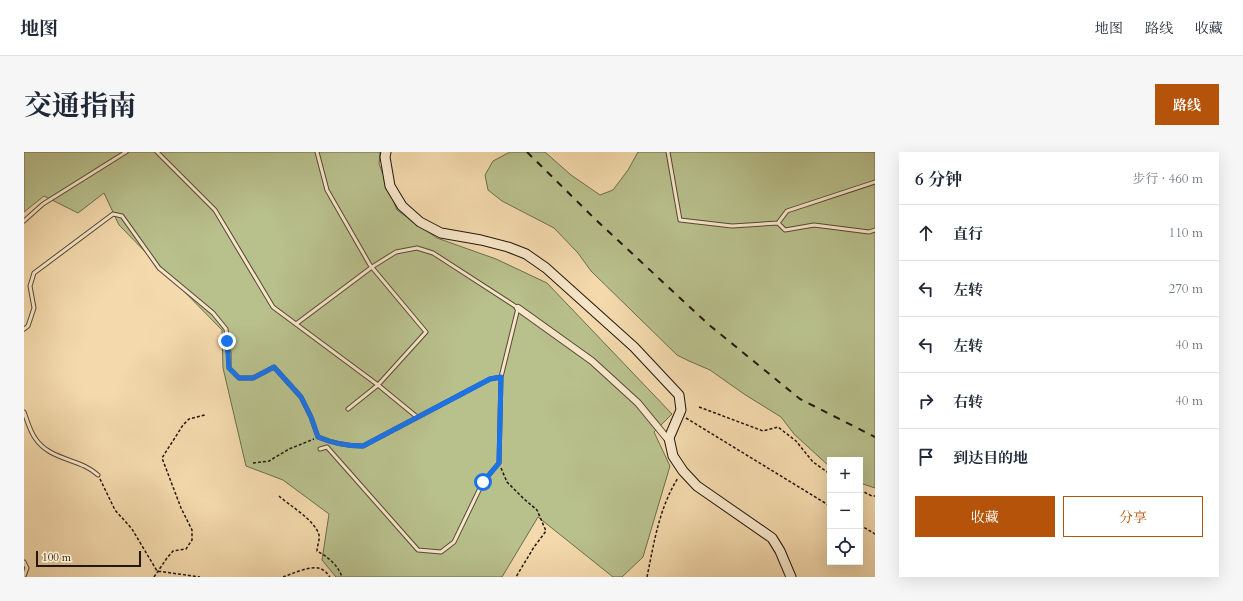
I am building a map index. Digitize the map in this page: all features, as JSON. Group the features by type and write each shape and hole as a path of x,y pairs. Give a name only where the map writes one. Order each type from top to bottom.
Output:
{"street":[{"path":"386,152 385,157 390,186 402,206 420,222 441,233 481,240 508,247 526,254 546,268 634,347 679,395 681,410 669,438 673,456 683,471 697,486 772,538 780,551 791,577"},
{"path":"518,308 592,361 638,403 670,442"}],"lane":[{"path":"24,221 43,204 126,152"},
{"path":"157,152 215,210 273,307 378,385 417,417"},
{"path":"317,152 327,190 372,267 426,332 378,385 348,409"},
{"path":"668,152 680,220 732,226 778,223 785,230 814,225 869,232 875,230"},
{"path":"778,223 787,211 875,182"},
{"path":"24,329 28,326 34,308 30,286 34,273 113,214 122,216 159,268 213,313 226,329 229,368 239,378 253,378 274,367 301,397 311,417 318,437 325,440 354,446 363,446 490,379 501,377"},
{"path":"296,324 372,267 396,252 417,248 433,253 518,308 501,377 499,463 483,482 454,542 441,552 418,550 327,447 320,449"},
{"path":"24,412 35,438 46,450 56,456 90,468 98,475"},
{"path":"24,562 27,568 24,576"}],"path":[{"path":"699,407 763,431 778,427 796,441 813,462 827,472"},
{"path":"679,414 729,443 827,504"},
{"path":"154,577 173,551 186,549 192,540 192,530 181,508 162,458 183,425 189,419 206,415"},
{"path":"253,463 269,462 289,449 318,437"},
{"path":"499,463 507,482 537,510 546,531 534,547 516,577"},
{"path":"647,577 658,525 670,491 683,471"},
{"path":"98,475 114,510 132,529 157,571"},
{"path":"863,492 875,496"},
{"path":"279,496 309,520 316,528 319,537 317,550 336,565 342,577"},
{"path":"863,527 875,534"},
{"path":"283,577 304,569 317,568 323,569 330,577"},
{"path":"157,571 200,577"}],"green space":[{"path":"24,152 380,152 379,164 397,210 437,238 496,259 547,283 672,414 654,432 670,466 643,557 622,577 613,577 538,517 502,577 336,577 322,560 329,514 283,480 246,466 223,368 222,330 119,225 104,193 78,213 44,196 24,212"},
{"path":"510,152 545,152 571,175 600,195 613,190 628,170 638,152 875,152 875,488 863,484 863,457 827,457 827,464 794,434 781,417 744,394 710,370 677,355 591,271 578,253 554,228 502,201 488,190 485,175 493,161"}],"railway":[{"path":"527,152 595,219 708,324 800,399 875,437"}],"route":[{"path":"227,341 229,368 239,378 253,378 274,367 301,397 311,417 318,437 325,440 354,446 363,446 490,379 501,377 499,463 483,482"}]}
